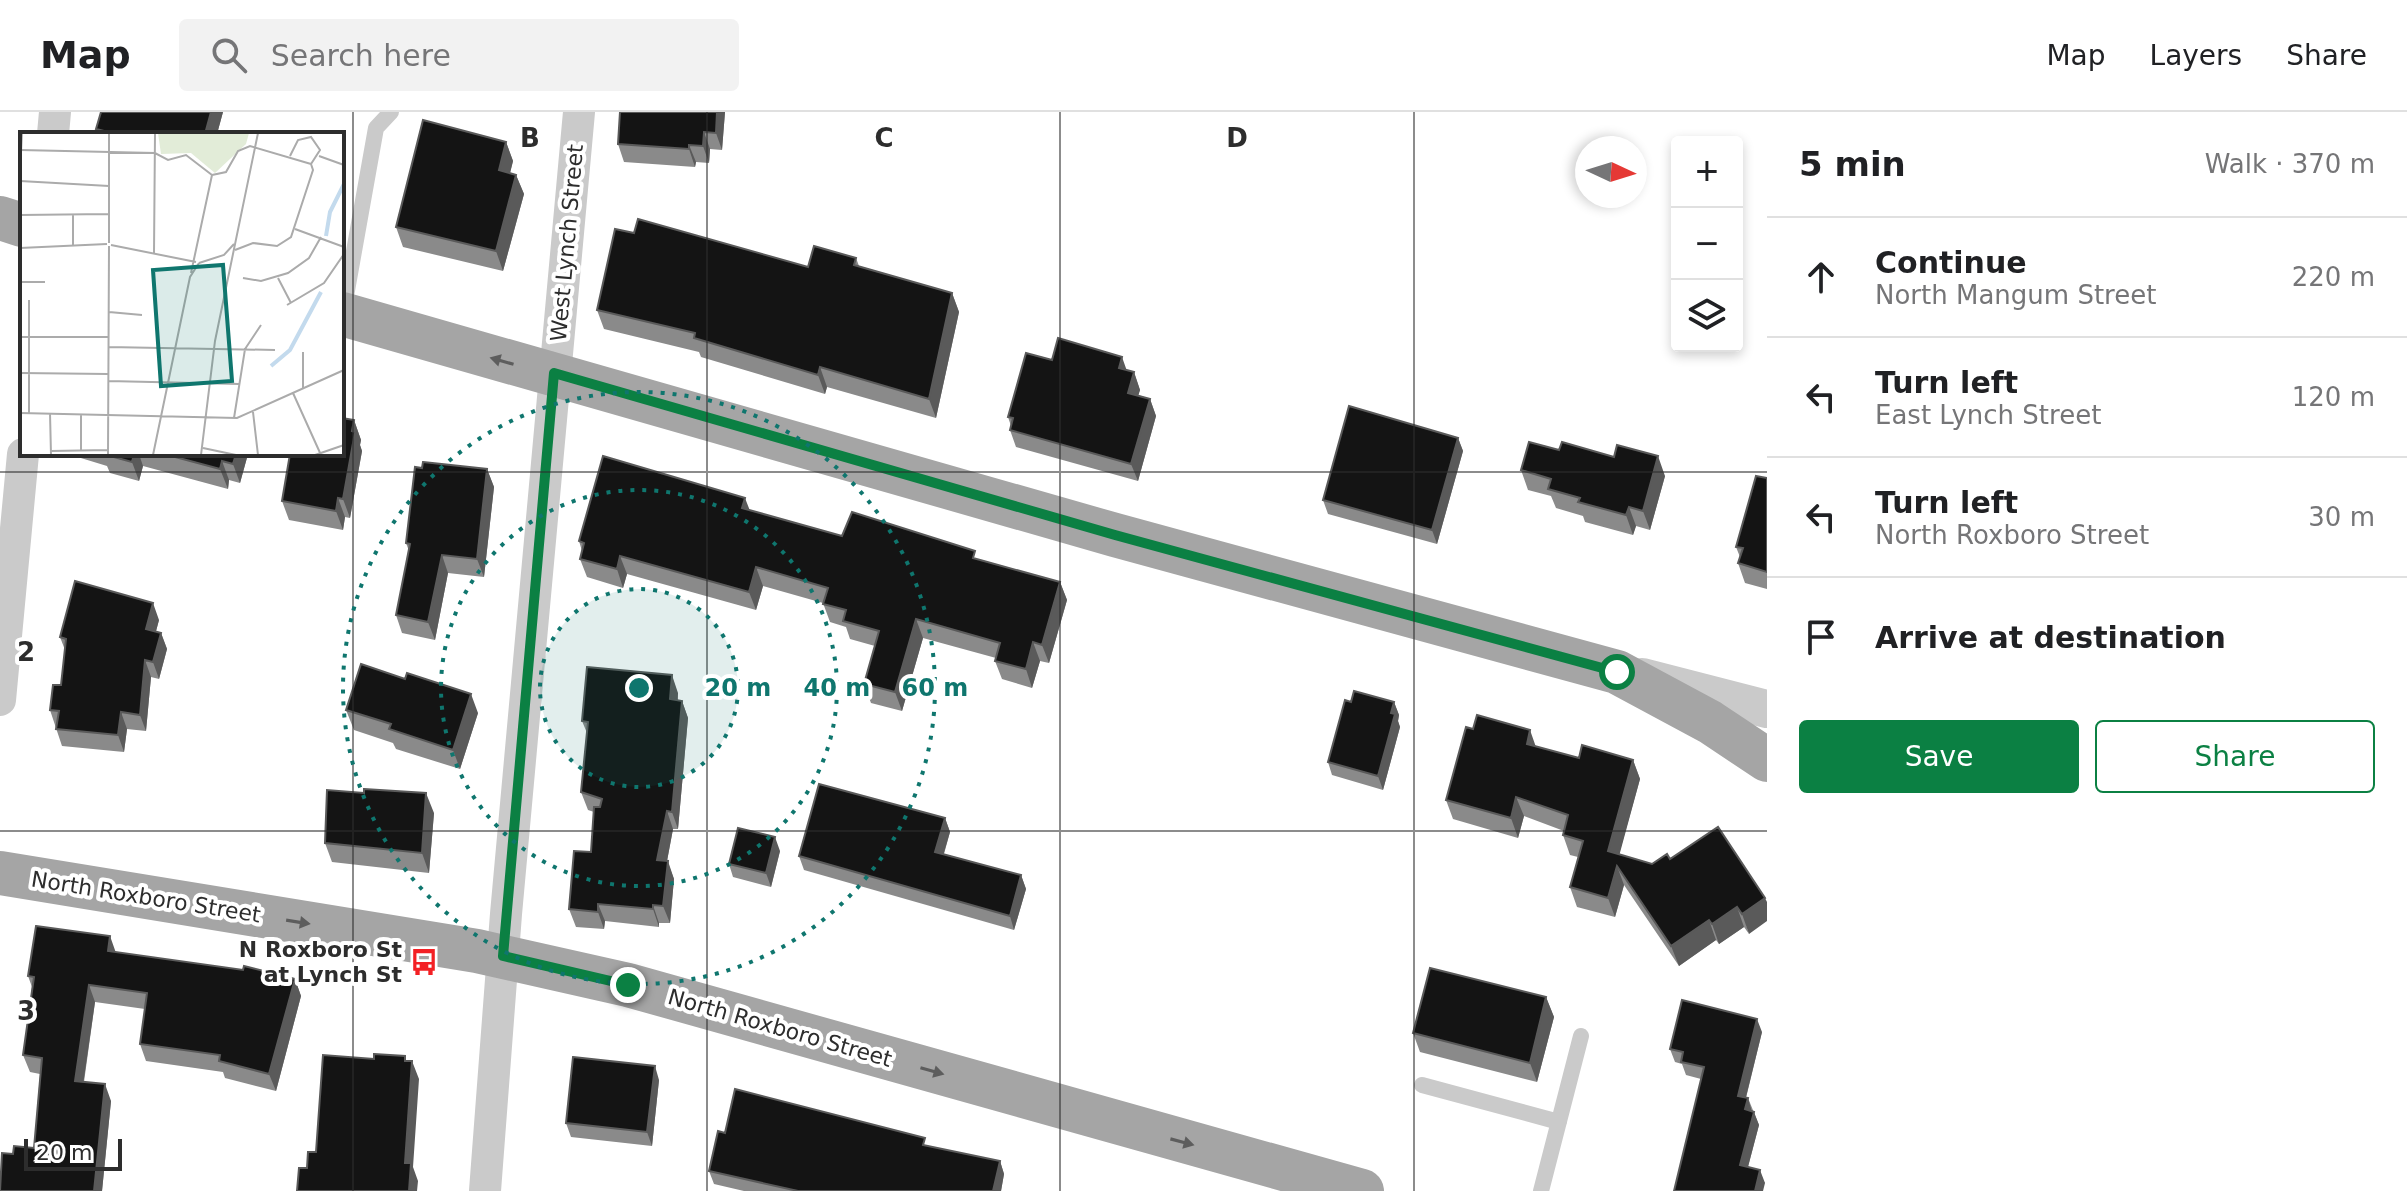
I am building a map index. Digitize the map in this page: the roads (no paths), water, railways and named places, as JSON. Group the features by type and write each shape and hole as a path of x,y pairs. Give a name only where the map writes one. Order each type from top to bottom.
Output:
{"main road":[{"path":"0,218 20,224"},
{"path":"344,315 1115,535 1617,672 1710,722 1767,760"},
{"name":"North Roxboro Street","path":"0,873 503,956 628,985 1362,1191"}],"street":[{"path":"53,132 55,112"},
{"name":"West Lynch Street","path":"485,1191 503,956 579,112"},
{"path":"0,700 23,456"},
{"path":"1617,672 1678,684 1767,709"}],"lane":[{"path":"344,303 376,128 391,112"},
{"path":"1541,1191 1581,1036"},
{"path":"1422,1085 1559,1122"}],"place":[{"name":"N Roxboro St at Lynch St","path":"424,962"}]}
